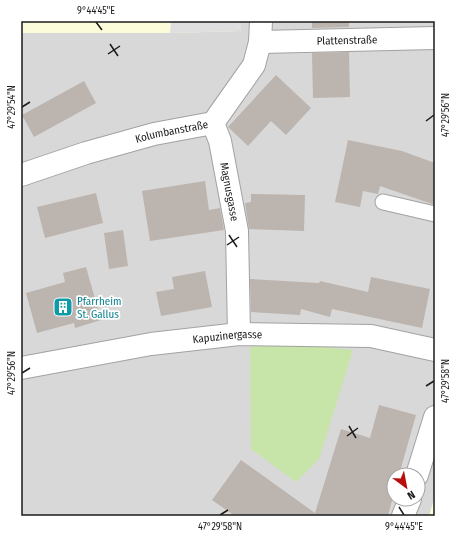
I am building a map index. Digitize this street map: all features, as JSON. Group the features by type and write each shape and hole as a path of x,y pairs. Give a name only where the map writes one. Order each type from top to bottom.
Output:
{"street":[{"name":"Plattenstraße","path":"260,31 435,38"},
{"name":"Kolumbanstraße","path":"21,175 86,153 146,136 213,123 254,65 260,31"},
{"name":"Magnusgasse","path":"213,123 220,141 237,231 239,334"},
{"name":"Kapuzinergasse","path":"21,368 159,343 239,334 371,336 435,350"},
{"path":"420,467 435,417"}],"lane":[{"path":"383,202 435,214"}],"shaded area":[{"path":"21,21 435,21 435,516 21,516"},
{"path":"21,21 241,21 241,31 170,33 21,33"},
{"path":"171,21 241,21 241,31 170,33"},
{"path":"435,495 435,516 428,516 430,513"}],"green space":[{"path":"296,344 353,350 319,459 296,482 251,449 250,347"}],"building":[{"path":"312,21 349,21 349,27 312,28"},
{"path":"349,52 350,97 313,98 312,53"},
{"path":"276,75 311,108 286,135 271,121 248,146 228,127"},
{"path":"84,81 96,103 34,137 22,115"},
{"path":"348,140 402,151 435,163 435,205 380,186 378,194 363,191 360,207 335,202"},
{"path":"205,181 209,210 220,208 224,230 150,241 142,191"},
{"path":"96,193 103,223 45,238 37,207"},
{"path":"251,194 305,195 304,231 249,229 245,203 251,202"},
{"path":"123,230 128,266 109,269 104,233"},
{"name":"Pfarrheim St. Gallus","path":"86,267 101,320 75,328 74,323 37,333 26,293 65,282 63,273"},
{"path":"205,271 212,307 161,316 156,292 174,289 172,277"},
{"path":"371,277 430,289 422,328 332,309 330,317 301,309 300,315 251,312 250,279 319,283 320,281 368,292"},
{"path":"379,405 416,415 401,467 386,467 386,507 390,507 388,516 235,516 212,500 241,460 315,513 341,429 370,438"}],"place":[{"name":"Pfarrheim St. Gallus","path":"63,307"}]}
